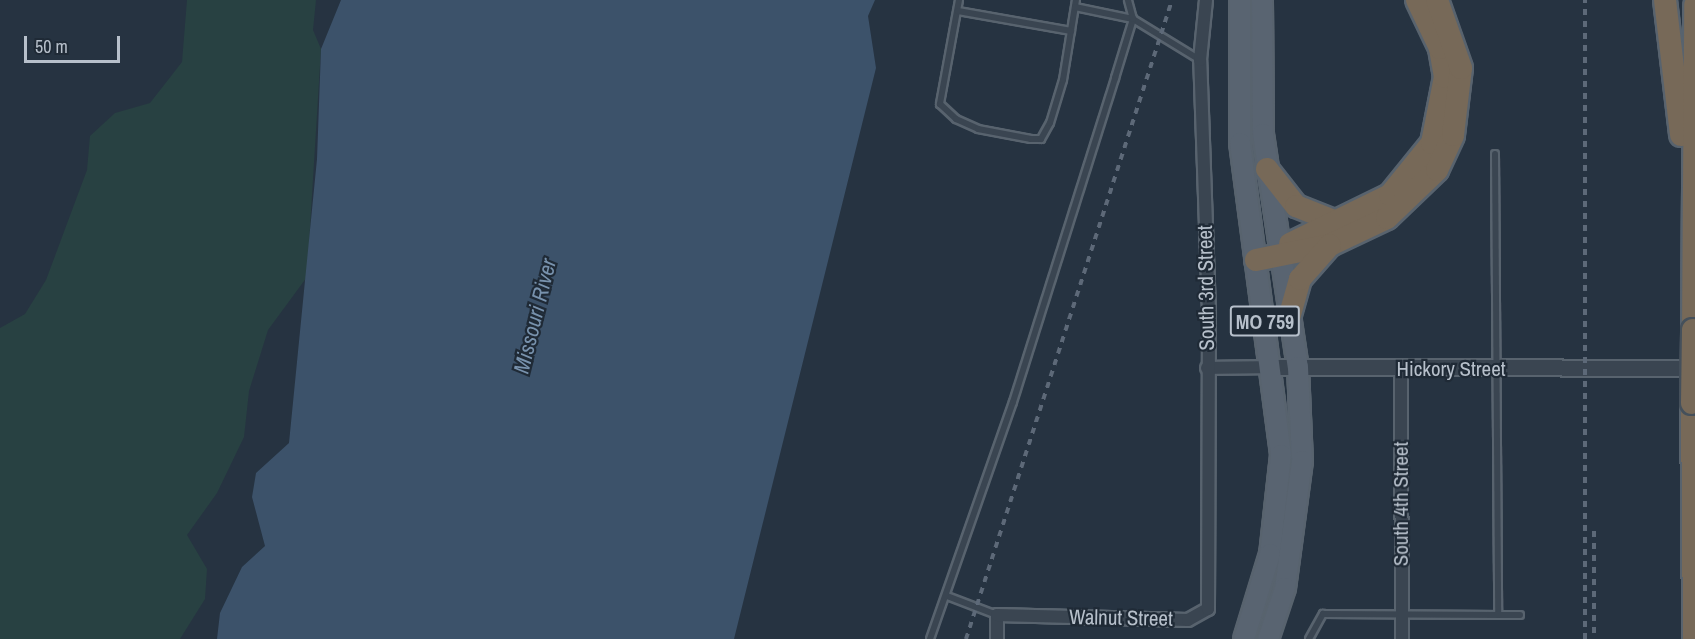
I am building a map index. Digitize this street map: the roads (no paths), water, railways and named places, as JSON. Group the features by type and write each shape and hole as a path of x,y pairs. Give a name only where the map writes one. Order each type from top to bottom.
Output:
{"highway":[{"path":"1256,260 1278,253 1390,195 1432,143 1445,77 1440,48 1417,0"},
{"path":"1278,253 1330,245 1387,218 1416,195 1437,170 1453,135 1461,68 1437,0"},
{"path":"1665,0 1693,243"},
{"path":"1694,639 1692,403 1695,4"},
{"path":"1267,169 1296,206 1339,223"},
{"path":"1289,318 1300,279 1330,245"}],"main road":[{"name":"MO 759","path":"1240,0 1239,132 1272,367 1281,455 1279,503 1262,585 1244,639"},
{"name":"MO 759","path":"1262,0 1259,86 1278,253 1298,367 1302,461 1297,527 1268,639"}],"street":[{"name":"South 3rd Street","path":"1206,0 1200,60 1211,576"},
{"name":"Hickory Street","path":"1207,368 1298,367 1401,370 1695,368"},
{"name":"South 4th Street","path":"1401,370 1402,639"},
{"name":"Walnut Street","path":"997,615 1188,620 1208,609 1211,576"},
{"path":"997,615 997,639"}],"lane":[{"path":"959,0 940,104 978,129 1041,139 1050,123 1075,4 1133,19 1200,60"},
{"path":"930,639 947,596 1133,19 1128,0"},
{"path":"958,11 1071,31"},
{"path":"1495,154 1498,615"},
{"path":"947,596 997,615"},
{"path":"1309,639 1323,614 1520,615"}],"water":[{"name":"Missouri River","path":"341,0 875,0 868,16 876,68 734,639 217,639 220,613 242,567 265,546 252,497 256,473 289,443 317,159 321,49"}],"railway":[{"path":"966,639 1172,0"},
{"path":"1585,0 1585,639"},
{"path":"1594,531 1594,639"}]}
